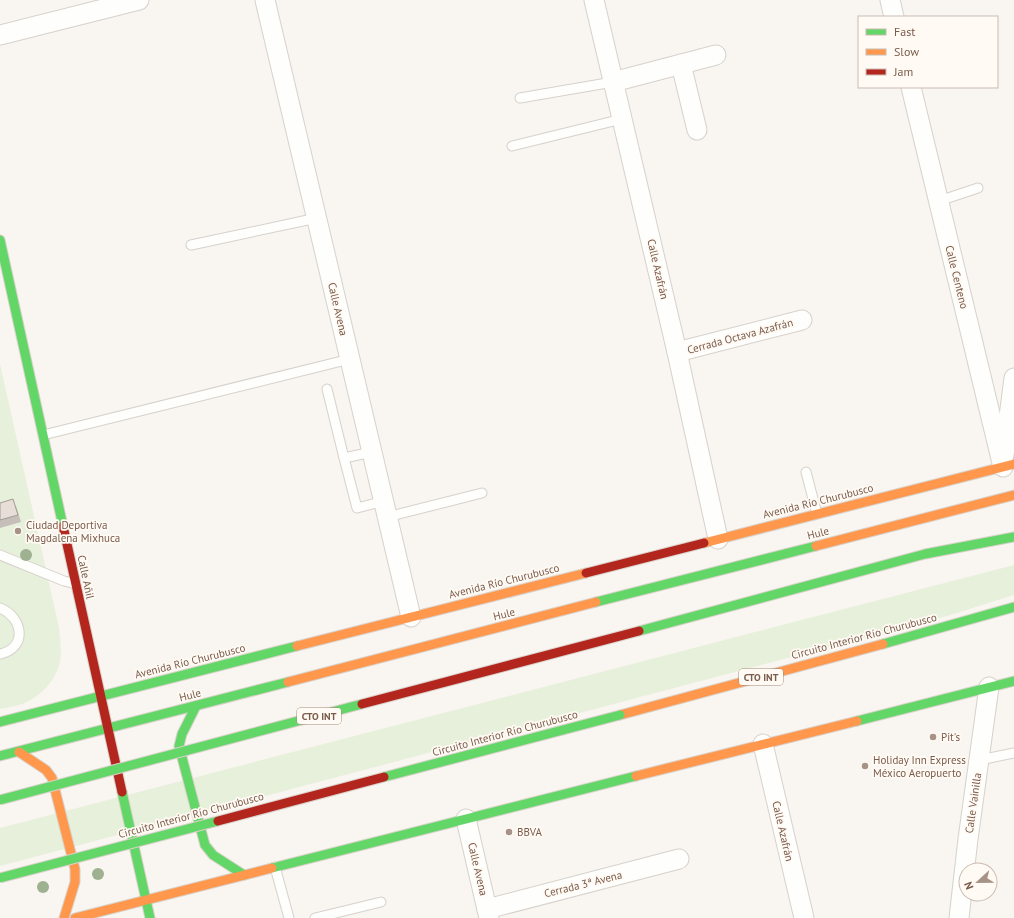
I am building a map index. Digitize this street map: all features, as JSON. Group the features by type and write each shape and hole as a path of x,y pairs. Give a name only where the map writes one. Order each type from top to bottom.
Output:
{"main road":[{"name":"Calle Añil","path":"0,240 150,918"},
{"name":"Avenida Río Churubusco","path":"0,722 33,717 100,696 1008,465"},
{"name":"Hule","path":"0,756 19,752 39,743 108,729 1014,495"},
{"name":"CTO INT","path":"0,800 925,554 1014,537"},
{"name":"Circuito Interior Río Churubusco","path":"0,878 620,715 1012,608"},
{"path":"444,609 458,613"},
{"path":"487,623 501,628"},
{"path":"75,918 1014,681"},
{"path":"196,706 182,734 179,746 205,845 218,858 244,875"},
{"path":"19,752 46,770 52,778 75,869 76,882 64,918"}],"street":[{"path":"0,35 139,0"},
{"name":"Calle Avena","path":"265,0 411,617"},
{"name":"Calle Azafrán","path":"594,0 678,352 718,539"},
{"path":"890,0 894,16"},
{"path":"613,82 716,55"},
{"path":"681,64 697,130"},
{"name":"Calle Centeno","path":"911,88 938,201 1008,465"},
{"name":"Cerrada Octava Azafrán","path":"678,352 802,320"},
{"path":"1008,465 1014,378"},
{"name":"Calle Vainilla","path":"959,918 968,839 989,688"},
{"name":"Calle Azafrán","path":"763,744 804,918"},
{"name":"Calle Avena","path":"466,819 488,914"},
{"name":"Cerrada 3ª Avena","path":"488,914 679,859"}],"lane":[{"path":"520,98 613,82"},
{"path":"512,146 622,119"},
{"path":"938,201 978,188"},
{"path":"191,245 317,218"},
{"path":"0,291 11,288"},
{"path":"43,435 350,359"},
{"path":"328,389 357,508 385,509 482,493"},
{"path":"344,458 372,452"},
{"path":"806,472 817,514"},
{"path":"0,555 64,581 76,584"},
{"path":"0,608 13,616 19,629 19,641 13,649 0,654"},
{"path":"980,760 1014,753"},
{"path":"275,867 289,918"},
{"path":"315,918 381,902"}],"green space":[{"name":"Ciudad Deportiva Magdalena Mixhuca","path":"0,364 59,628 61,654 58,668 52,680 38,695 24,703 0,709"},
{"path":"1014,565 1014,595 947,616 0,866 0,828"}],"building":[{"path":"13,499 18,515 0,520 0,503"}],"traffic: fast":[{"path":"0,240 63,526"},
{"path":"639,631 925,554 1014,537"},
{"path":"596,602 816,546"},
{"path":"883,644 1014,607"},
{"path":"0,722 297,646"},
{"path":"857,721 1014,681"},
{"path":"0,756 288,682"},
{"path":"0,800 362,704"},
{"path":"196,706 182,734 179,746 205,845 213,855 244,875"},
{"path":"384,777 620,715"},
{"path":"272,868 636,776"},
{"path":"122,792 150,918"},
{"path":"0,878 218,821"}],"traffic: slow":[{"path":"704,543 1014,464"},
{"path":"816,546 1014,495"},
{"path":"297,646 586,573"},
{"path":"288,682 596,602"},
{"path":"620,715 883,644"},
{"path":"636,776 857,721"},
{"path":"19,752 46,770 52,778 75,869 75,882 64,918"},
{"path":"75,918 272,868"}],"traffic: jam":[{"path":"63,526 122,792"},
{"path":"586,573 704,543"},
{"path":"362,704 639,631"},
{"path":"218,821 384,777"}],"place":[{"name":"Ciudad Deportiva Magdalena Mixhuca","path":"18,531"},
{"name":"Pit's","path":"933,737"},
{"name":"Holiday Inn Express México Aeropuerto","path":"865,766"},
{"name":"BBVA","path":"509,832"}]}
